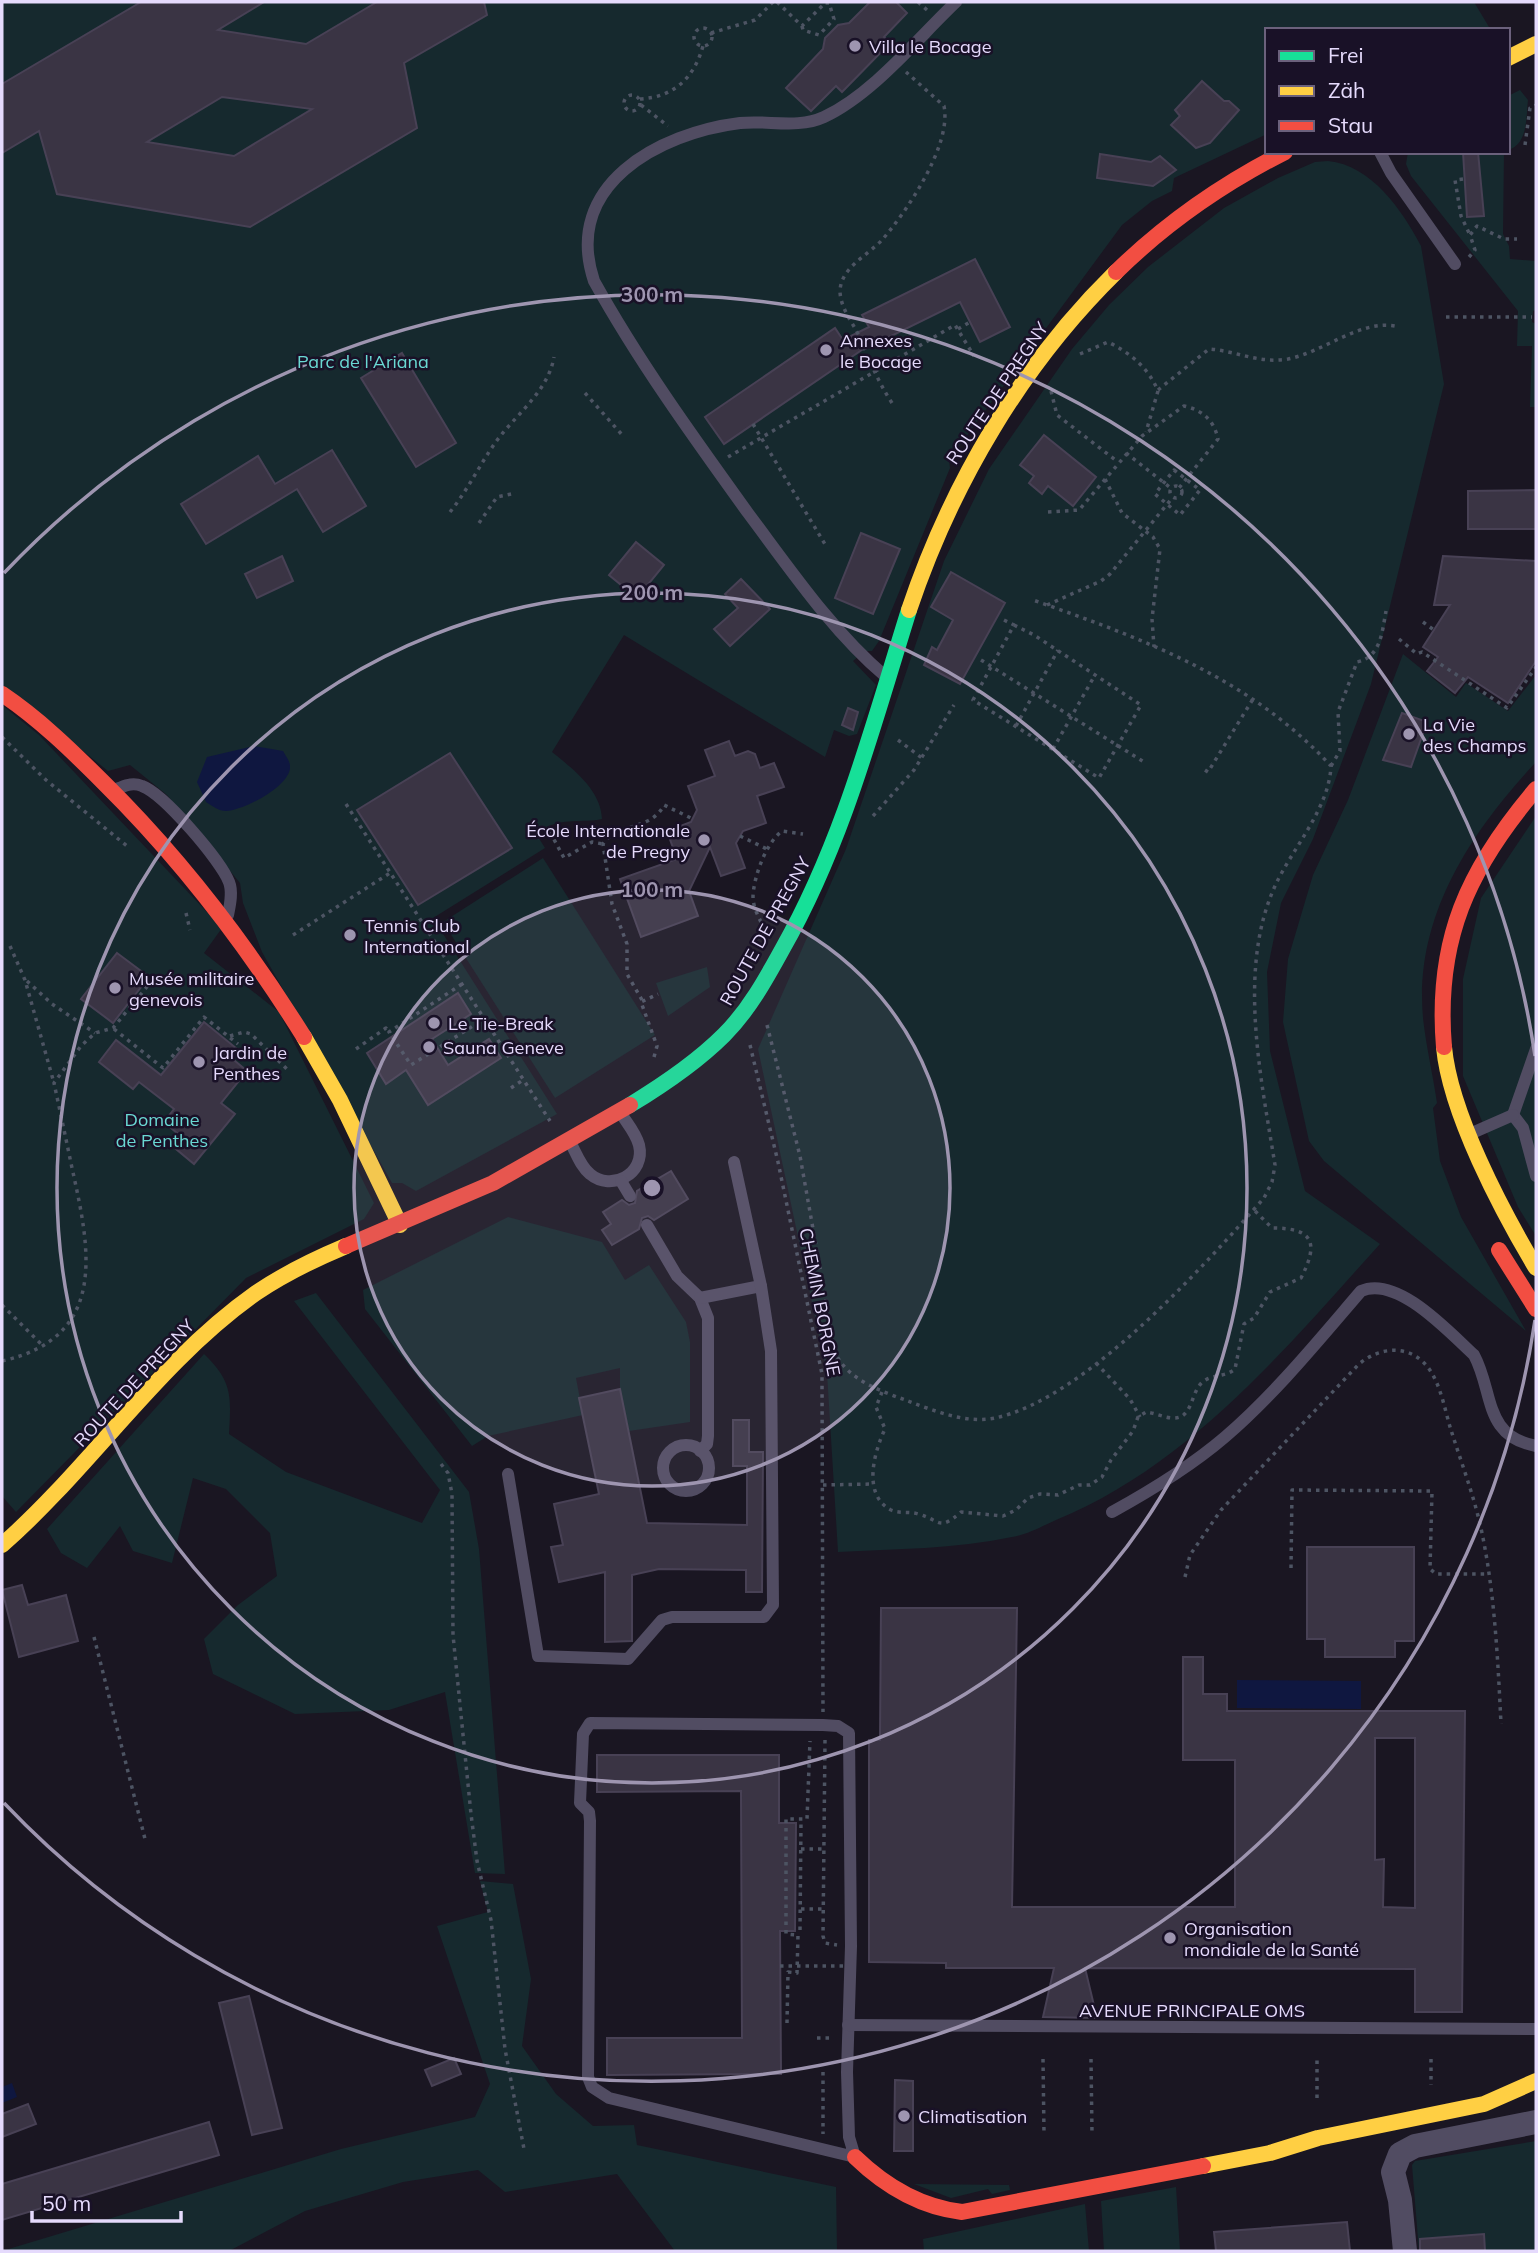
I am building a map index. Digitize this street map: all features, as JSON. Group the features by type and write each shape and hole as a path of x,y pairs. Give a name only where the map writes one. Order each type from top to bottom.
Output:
{"street":[{"path":"1510,57 1536,44"},
{"name":"ROUTE DE PREGNY","path":"2,1545 61,1493 183,1354 222,1318 292,1272 484,1189 570,1142 700,1059 742,1016 810,895 837,835 929,554 959,485 995,426 1074,315 1148,237 1212,190 1281,154"},
{"path":"2,694 54,735 114,790 155,833 227,918 313,1051 350,1118 400,1225"},
{"path":"1536,789 1488,848 1468,882 1450,930 1441,1003 1447,1068 1454,1098 1504,1213 1536,1268"},
{"path":"1454,1098 1455,1146"},
{"path":"1488,1231 1536,1309"},
{"path":"855,2157 872,2172 905,2193 942,2210 962,2212 1270,2153 1318,2138 1484,2104 1536,2081"},
{"path":"1405,2251 1400,2200 1392,2172 1400,2154 1415,2146 1536,2123"}],"lane":[{"path":"887,678 860,655 822,609 714,465 594,281 588,263 586,240 601,196 627,167 645,154 675,140 715,127 741,123 798,123 823,117 854,99 956,2"},
{"path":"1381,154 1391,173 1455,264"},
{"path":"114,790 129,784 140,785 158,796 186,827 223,871 231,885 227,918"},
{"path":"1470,1134 1513,1115 1536,1049"},
{"path":"570,1142 587,1172 606,1182 621,1181 636,1166 640,1152 636,1137 620,1112"},
{"path":"1513,1115 1524,1128 1536,1176"},
{"path":"508,1474 538,1656 628,1660 662,1620 672,1617 764,1617 770,1613 774,1605 771,1351 761,1286 734,1162"},
{"path":"621,1181 629,1196"},
{"path":"647,1225 677,1276 699,1298 708,1318 708,1436 700,1451"},
{"path":"699,1298 761,1286"},
{"path":"1112,1512 1156,1488 1225,1437 1268,1396 1361,1291 1373,1286 1400,1293 1474,1355 1481,1368 1492,1413 1500,1426 1521,1443 1536,1446"},
{"path":"595,1723 823,1725 842,1727 850,1738 849,2137 855,2157 609,2098 592,2087 587,2077 590,1821 589,1812 580,1803 583,1734 586,1728 595,1723"},
{"name":"AVENUE PRINCIPALE OMS","path":"848,2025 1536,2029"}],"path":[{"path":"703,46 694,40 695,31 703,28 711,33 755,20 775,2 802,26 803,30 819,35 834,19 829,3 826,2 802,26"},
{"path":"826,28 831,32"},
{"path":"675,140 667,125 640,102 636,95 628,96 624,105 632,111 640,102 664,95 692,75 703,46 711,41 711,33"},
{"path":"892,403 872,373 859,337 842,306 840,290 844,274 880,242 922,182 944,129 944,106 895,61"},
{"path":"1525,145 1530,108 1536,105"},
{"path":"1463,179 1455,180 1457,198 1475,250 1472,254"},
{"path":"1470,235 1477,226 1504,239 1517,239"},
{"path":"1446,317 1532,317"},
{"path":"958,329 970,323"},
{"path":"1146,432 1158,391 1209,349 1229,350 1247,359 1288,359 1316,352 1381,323 1395,326"},
{"path":"714,465 956,325 974,356"},
{"path":"1075,356 1108,342 1129,353 1142,366 1158,391"},
{"path":"450,512 496,442 548,379 554,357"},
{"path":"1052,383 1050,397 1057,415 1118,462"},
{"path":"585,393 624,437"},
{"path":"1048,512 1079,510 1146,432 1184,406 1197,409 1209,419 1218,439 1179,488 1172,489"},
{"path":"753,424 826,546"},
{"path":"1126,453 1172,489 1173,497"},
{"path":"1174,470 1200,490 1180,515 1155,494 1164,482 1174,470"},
{"path":"1105,478 1122,513 1146,531 1160,549 1152,619 1154,647"},
{"path":"1179,488 1181,496"},
{"path":"479,523 497,497 516,493"},
{"path":"1047,605 1101,581 1173,497 1181,496 1190,502"},
{"path":"1033,600 1213,672 1254,698 1331,766"},
{"path":"767,1021 768,1039 783,1083 800,1156 835,1352 840,1363 882,1392 962,1418 994,1418 1049,1394 1096,1363 1141,1325 1254,1209 1272,1182 1275,1165 1256,1040 1257,949 1275,886 1325,795 1331,766 1340,751 1338,712 1357,662 1368,660 1376,651 1386,611"},
{"path":"1004,620 1014,625 1058,650 1141,705 1099,778 973,700 1014,625"},
{"path":"1423,622 1434,629"},
{"path":"1399,639 1417,654 1422,652 1507,708 1536,667"},
{"path":"1016,726 1058,650"},
{"path":"981,660 1144,762"},
{"path":"1053,749 1096,675"},
{"path":"1205,770 1208,772 1254,698"},
{"path":"867,825 922,758 954,705"},
{"path":"2,737 46,780 132,850"},
{"path":"895,737 922,758"},
{"path":"346,804 550,1121"},
{"path":"603,844 612,836 645,824 660,813 664,805 693,819"},
{"path":"761,922 754,906 754,887 769,850 782,831 803,834"},
{"path":"550,832 564,858 592,842 603,844"},
{"path":"740,836 769,850"},
{"path":"603,844 612,904 628,944 627,974 642,1000 657,1046 657,1054 643,1064"},
{"path":"293,935 390,873"},
{"path":"186,910 190,930"},
{"path":"2,1361 42,1345 64,1328 75,1311 84,1288 88,1261 84,1220 54,1083 25,980 10,946"},
{"path":"54,1083 95,1032 113,1028 155,977"},
{"path":"25,980 52,1004 95,1032"},
{"path":"389,1032 462,984"},
{"path":"642,1000 658,994"},
{"name":"CHEMIN BORGNE","path":"742,1016 779,1162 822,1374 822,1909 825,1943 851,1946"},
{"path":"113,1028 163,1068 204,1017 238,1044"},
{"path":"356,1049 386,1028 411,1065 484,1019"},
{"path":"229,1037 244,1032 251,1034 289,1071"},
{"path":"511,1088 523,1080"},
{"path":"545,1125 556,1118"},
{"path":"882,1392 876,1407 885,1429 875,1452 873,1484 881,1501 889,1509 919,1514 939,1525 949,1523 961,1512 1003,1516 1016,1510 1028,1498 1040,1494 1058,1495 1079,1485 1090,1485 1102,1477 1140,1416 1146,1412 1174,1419 1184,1415 1190,1408 1200,1383 1212,1376 1230,1374 1235,1369 1244,1324 1254,1318 1270,1292 1301,1279 1312,1246 1307,1236 1294,1227 1272,1228 1254,1209"},
{"path":"2,1305 42,1345"},
{"path":"1185,1577 1190,1556 1203,1535 1243,1485 1359,1364 1370,1355 1395,1350 1422,1361 1438,1387 1474,1504 1489,1574 1501,1724"},
{"path":"1096,1363 1130,1399 1140,1416"},
{"path":"441,1464 448,1473 452,1494 453,1635 474,1838 491,1920 505,2049 524,2149"},
{"path":"822,1485 873,1484"},
{"path":"1291,1568 1292,1490 1432,1491 1430,1569 1436,1574 1489,1574"},
{"path":"94,1637 145,1839"},
{"path":"787,2023 788,1972 797,1973 797,1935 786,1934 786,1819 807,1819 810,1733 823,1725"},
{"path":"800,1930 801,1819"},
{"path":"801,1849 823,1849"},
{"path":"801,1909 822,1909"},
{"path":"780,1966 846,1966"},
{"path":"1043,2059 1044,2134"},
{"path":"1091,2059 1092,2134"},
{"path":"1431,2059 1431,2085"},
{"path":"1317,2060 1317,2098"},
{"path":"822,2072 823,2132 826,2137"}],"green space":[{"name":"Parc de l'Ariana","path":"2,2 1474,2 1489,27 1265,28 1265,135 1174,178 1172,191 1152,201 1122,225 949,460 950,468 879,641 872,651 865,651 853,661 876,685 857,734 849,736 834,730 825,757 624,635 552,752 577,773 591,790 597,799 602,819 565,822 545,828 541,826 535,832 545,848 433,918 557,1114 416,1191 402,1183 392,1183 262,952 243,903 240,883 167,795 130,765 108,771 2,686"},
{"path":"1520,90 1528,100 1521,140 1511,149 1510,149 1510,95"},
{"path":"1408,154 1504,154 1503,234 1509,246 1510,259 1536,261 1536,310 1533,311 1532,322 1536,324 1536,407 1530,407 1532,346 1517,346 1518,311 1411,176 1406,164"},
{"path":"1315,162 1344,164 1371,180 1395,204 1421,246 1444,384 1371,684 1313,839 1281,903 1267,972 1270,1051 1305,1191 1380,1244 1308,1324 1233,1401 1150,1468 1104,1497 1018,1536 947,1546 838,1552 827,1373 758,1049 846,849 944,561 989,469 1072,349 1109,305 1148,267 1224,208 1278,178"},
{"path":"1403,654 1456,697 1466,683 1508,711 1536,675 1536,762 1489,818 1451,879 1437,911 1428,945 1423,981 1423,1018 1437,1103 1433,1108 1440,1161 1461,1217 1526,1331 1324,1161 1309,1141 1283,1022 1288,959 1313,875 1348,800"},
{"name":"Domaine de Penthes","path":"2,705 39,735 222,928 204,953 279,1012 374,1203 364,1219 246,1278 16,1512 2,1496"},
{"path":"1536,816 1536,1236 1518,1207 1463,1076 1463,979 1481,898"},
{"path":"543,858 655,1035 555,1098 443,922"},
{"path":"707,967 710,987 668,1016 656,983"},
{"path":"508,1217 602,1242 625,1280 649,1265 686,1322 690,1342 690,1422 629,1431 620,1389 620,1368 576,1378 583,1415 488,1436 472,1446 365,1309 363,1290"},
{"path":"316,1293 469,1492 479,1549 505,1874 475,1873 445,1692 389,1710 295,1714 213,1674 204,1639 238,1605 277,1576 270,1533 226,1489 193,1478 172,1563 133,1551 120,1526 87,1568 61,1553 47,1529 204,1354 220,1373 228,1390 229,1434 286,1472 422,1523 440,1490 294,1301"},
{"path":"480,1881 513,1884 531,1979 522,2046 556,2094 593,2126 634,2125 637,2145 836,2187 837,2251 675,2251 617,2174 505,2192 478,2170 403,2182 305,2211 229,2251 2,2251 341,2149 475,2117 490,2084 437,1926 488,1912"},
{"path":"1536,2141 1536,2251 1419,2251 1412,2165 1415,2161"},
{"path":"914,2184 1009,2185 1010,2190 992,2194 988,2189 951,2198"},
{"path":"1176,2187 1180,2251 1104,2251 1101,2201"},
{"path":"1085,2204 1089,2251 924,2251 923,2239"}],"shaded area":[{"path":"254,746 283,751 290,766 283,781 265,796 234,810 221,810 206,802 197,782 207,757"},
{"path":"1237,1680 1361,1681 1361,1709 1237,1708"},
{"path":"12,2083 17,2097 2,2103 2,2087"}],"building":[{"path":"141,2 264,2 218,30 306,44 377,2 484,2 487,15 404,63 417,128 250,227 57,194 39,131 2,153 2,84","holes":["222,97 312,109 234,156 147,142"]},
{"name":"Villa le Bocage","path":"870,2 896,2 907,13 884,37 890,43 842,92 836,86 811,111 786,88 823,49 825,38 838,25 849,23"},
{"path":"1202,81 1224,101 1229,101 1239,110 1210,143 1196,148 1171,125 1180,116 1175,110"},
{"path":"1100,154 1151,162 1160,156 1176,170 1153,186 1097,178"},
{"path":"1463,154 1478,154 1484,216 1467,217"},
{"name":"Annexes le Bocage","path":"975,259 1010,327 980,342 960,302 877,343 875,341 724,444 705,417 835,328 843,340 869,327 862,315"},
{"path":"402,353 456,443 416,467 361,378"},
{"path":"1044,435 1096,477 1073,506 1048,486 1042,494 1029,483 1034,476 1020,465"},
{"path":"332,450 366,506 323,532 297,489 206,544 181,504 258,456 275,484"},
{"path":"1536,490 1536,529 1468,529 1468,491"},
{"path":"861,533 900,549 873,614 835,598"},
{"path":"636,542 664,565 637,598 609,575"},
{"path":"282,556 293,581 257,598 245,574"},
{"path":"1443,556 1536,561 1536,661 1508,703 1468,677 1455,693 1427,671 1438,657 1423,647 1450,605 1434,605"},
{"path":"951,572 1005,603 960,684 924,665 932,647 937,650 953,620 931,607"},
{"path":"741,579 770,609 730,646 714,629 738,608 725,594"},
{"path":"848,708 858,712 853,730 842,725"},
{"name":"La Vie des Champs","path":"1402,713 1427,722 1411,767 1383,760"},
{"name":"École Internationale de Pregny","path":"729,741 735,756 748,751 755,754 760,768 774,763 784,787 757,796 766,823 743,831 736,843 745,868 721,876 710,847 689,891 698,916 641,937 620,879 677,859 667,831 691,822 697,810 688,786 715,776 705,750"},
{"path":"450,753 512,848 418,905 357,810"},
{"name":"Musée militaire genevois","path":"117,953 149,977 113,1023 81,999"},
{"path":"458,993 471,1014 432,1039 448,1065 489,1039 501,1058 428,1105 406,1070 386,1084 367,1053"},
{"path":"204,1022 236,1048 229,1056 247,1071 221,1103 235,1114 194,1164 176,1149 184,1139 164,1122 174,1109 139,1082 133,1089 99,1062 116,1040 161,1075"},
{"path":"671,1171 688,1199 654,1220 648,1216 642,1218 639,1229 612,1245 602,1230 611,1224 603,1212 622,1200 629,1205 635,1203 637,1191"},
{"path":"620,1389 647,1523 747,1525 747,1466 733,1466 733,1420 749,1420 749,1452 763,1452 762,1592 746,1592 746,1570 659,1569 632,1575 632,1641 605,1642 605,1572 559,1582 551,1547 563,1545 554,1504 599,1494 579,1398"},
{"path":"1307,1547 1414,1547 1414,1641 1395,1641 1395,1657 1325,1657 1325,1639 1307,1639"},
{"path":"22,1585 28,1605 66,1595 78,1641 19,1657 2,1590"},
{"path":"881,1608 1017,1608 1012,1907 1235,1907 1235,1760 1183,1760 1183,1657 1203,1657 1203,1694 1227,1694 1227,1711 1465,1711 1462,2012 1415,2012 1415,1969 1085,1968 1097,2018 1043,2017 1054,1968 946,1968 946,1963 869,1962 869,1740 880,1740","holes":["1375,1738 1415,1738 1415,1908 1383,1907 1384,1859 1375,1860"]},
{"path":"597,1755 779,1755 779,1823 796,1823 795,1931 780,1931 781,2074 607,2075 607,2038 742,2038 741,1791 597,1792"},
{"path":"249,1996 282,2128 252,2135 219,2003"},
{"path":"454,2058 461,2074 432,2086 425,2070"},
{"name":"Climatisation","path":"895,2080 913,2081 913,2151 894,2151"},
{"path":"28,2104 36,2124 2,2137 2,2114"},
{"path":"209,2122 219,2155 2,2220 2,2184"},
{"path":"1347,2222 1350,2251 1216,2251 1214,2232"},
{"path":"1484,2234 1485,2251 1420,2251 1420,2239"}],"traffic: fast":[{"path":"630,1105 679,1073 724,1035 749,1005 770,971 804,908 840,825 909,610"}],"traffic: slow":[{"path":"1510,57 1536,44"},
{"path":"909,610 946,518 993,429 1049,346 1116,272"},
{"path":"304,1037 340,1100 400,1225"},
{"path":"1444,1047 1448,1073 1467,1131 1508,1219 1536,1268"},
{"path":"2,1545 34,1515 156,1382 221,1320 278,1279 346,1246"},
{"path":"1203,2166 1270,2153 1318,2138 1484,2104 1536,2081"}],"traffic: jam":[{"path":"1116,272 1196,205 1281,154"},
{"path":"2,694 67,747 159,841 211,903 304,1037"},
{"path":"1444,1047 1445,973 1451,939 1461,908 1492,848 1536,789"},
{"path":"346,1246 493,1183 630,1105"},
{"path":"1499,1250 1536,1309"},
{"path":"855,2157 878,2177 904,2194 932,2205 962,2212 1203,2166"}],"place":[{"name":"Villa le Bocage","path":"855,46"},
{"name":"Annexes le Bocage","path":"826,350"},
{"name":"La Vie des Champs","path":"1409,734"},
{"name":"École Internationale de Pregny","path":"704,840"},
{"name":"Tennis Club International","path":"350,935"},
{"name":"Musée militaire genevois","path":"115,988"},
{"name":"Le Tie-Break","path":"434,1023"},
{"name":"Sauna Geneve","path":"429,1047"},
{"name":"Jardin de Penthes","path":"199,1062"},
{"name":"Organisation mondiale de la Santé","path":"1170,1938"},
{"name":"Climatisation","path":"904,2116"}]}
